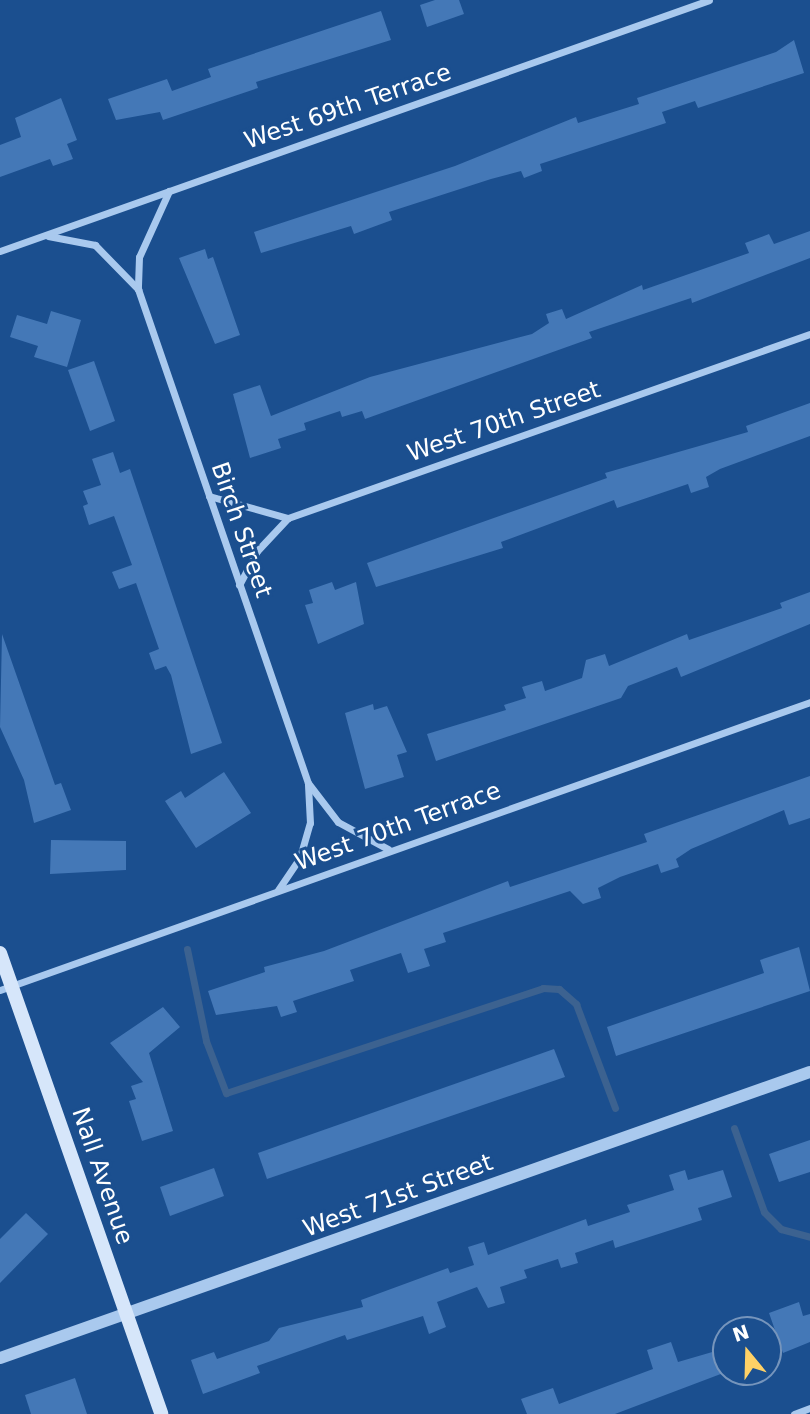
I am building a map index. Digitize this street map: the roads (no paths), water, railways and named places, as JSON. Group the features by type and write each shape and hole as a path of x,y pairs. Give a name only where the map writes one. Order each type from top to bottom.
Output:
{"main road":[{"name":"Nall Avenue","path":"0,953 6,988 160,1414"}],"street":[{"name":"West 69th Terrace","path":"0,251 709,0"},
{"name":"Birch Street","path":"170,190 139,257 138,289 308,783 338,822 388,849"},
{"path":"41,236 95,245 138,289"},
{"name":"West 70th Street","path":"288,518 810,334"},
{"path":"209,496 288,518 257,551 239,585"},
{"name":"West 70th Terrace","path":"6,988 388,849 810,702"},
{"path":"278,890 300,857 310,823 308,783"},
{"name":"West 71st Street","path":"0,1358 810,1072"},
{"path":"794,1414 810,1408"}],"waterway":[{"path":"187,949 206,1041 226,1093 543,988 559,989 576,1004 615,1108"},
{"path":"734,1128 764,1212 781,1229 810,1237"}]}
